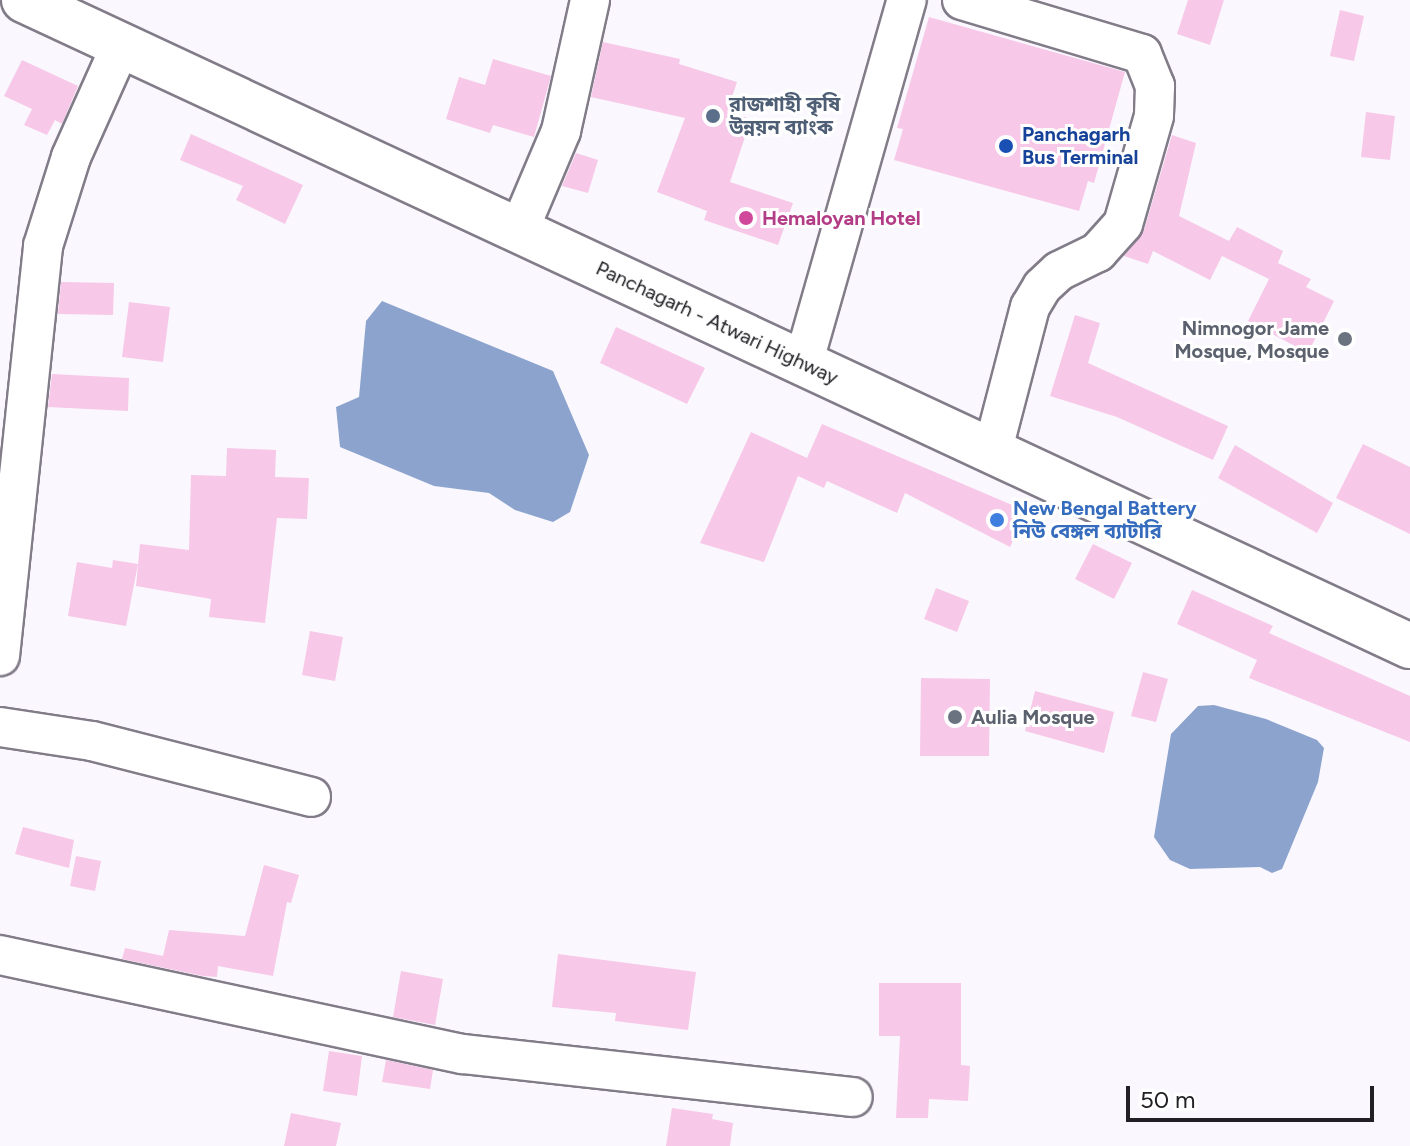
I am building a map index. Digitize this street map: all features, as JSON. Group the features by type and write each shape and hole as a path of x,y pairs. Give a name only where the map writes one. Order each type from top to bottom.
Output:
{"main road":[{"name":"Panchagarh - Atwari Highway","path":"24,0 1410,646"}],"street":[{"path":"519,230 561,131 590,0"},
{"path":"803,364 907,0"},
{"path":"962,0 1142,54 1155,86 1154,116 1123,224 1098,252 1059,271 1042,287 1030,307 992,453"},
{"path":"0,656 43,246 71,157 121,45"},
{"path":"0,727 92,741 311,797"},
{"path":"0,955 463,1054 853,1097"}],"water":[{"path":"382,301 553,371 589,455 570,512 553,522 515,510 489,493 434,486 340,447 336,407 359,397 366,321"},
{"path":"1214,705 1266,719 1317,740 1324,748 1318,782 1282,869 1272,873 1260,867 1190,869 1170,860 1154,837 1171,734 1198,706"}],"building":[{"path":"1188,0 1224,0 1210,45 1177,34"},
{"path":"1340,10 1364,16 1354,61 1330,56"},
{"path":"929,17 1125,72 1094,183 1088,181 1079,211 894,160 903,129 897,128"},
{"path":"603,42 680,59 679,64 737,82 727,112 751,119 730,182 793,203 778,245 704,220 707,211 657,192 685,118 591,97"},
{"path":"493,59 551,76 534,137 493,125 490,133 446,119 459,77 485,85"},
{"path":"22,60 78,86 62,124 55,120 47,135 24,125 32,109 4,96"},
{"path":"1366,112 1395,116 1390,160 1361,157"},
{"path":"191,134 303,185 285,224 236,200 243,186 180,160"},
{"path":"1172,135 1196,143 1179,216 1229,241 1237,227 1283,251 1278,263 1311,279 1306,287 1334,301 1308,353 1248,321 1269,279 1222,256 1210,280 1153,251 1148,264 1124,256 1144,230"},
{"path":"576,153 598,160 588,193 562,186"},
{"path":"61,282 114,283 113,315 58,314"},
{"path":"129,302 170,307 163,362 122,357"},
{"path":"1075,315 1100,323 1088,363 1228,426 1213,460 1117,417 1050,396"},
{"path":"616,327 705,368 687,404 600,363"},
{"path":"52,374 129,378 128,411 48,407"},
{"path":"822,424 1026,511 1010,547 905,493 897,513 827,481 824,488 798,476 764,562 700,543 751,432 807,458"},
{"path":"1363,444 1410,467 1410,534 1336,498"},
{"path":"1235,445 1333,503 1317,533 1218,478"},
{"path":"227,448 276,450 275,477 309,478 307,519 277,518 265,623 209,617 211,599 136,586 140,544 189,550 191,475 226,476"},
{"path":"1093,544 1132,563 1114,599 1075,579"},
{"path":"113,560 138,564 126,626 68,616 77,562 112,568"},
{"path":"936,588 969,601 957,632 924,619"},
{"path":"1192,590 1273,626 1269,633 1410,696 1410,742 1249,678 1257,660 1177,624"},
{"path":"310,631 343,637 335,681 302,675"},
{"path":"1143,672 1168,679 1156,722 1131,716"},
{"name":"Aulia Mosque","path":"921,678 990,679 989,756 920,756"},
{"path":"1035,691 1114,712 1104,753 1025,731"},
{"path":"23,827 74,840 69,868 15,854"},
{"path":"76,856 101,861 95,891 70,886"},
{"path":"264,865 299,875 291,903 287,902 273,976 218,966 217,977 203,976 122,959 125,948 163,956 169,930 245,936"},
{"path":"558,954 696,972 688,1030 615,1021 616,1013 552,1007"},
{"path":"401,971 443,979 435,1025 393,1017"},
{"path":"879,983 961,983 961,1065 970,1066 968,1101 929,1099 928,1118 896,1118 900,1036 879,1036"},
{"path":"329,1051 362,1056 357,1096 323,1091"},
{"path":"386,1060 433,1070 430,1089 382,1082"},
{"path":"672,1108 713,1114 712,1119 733,1123 730,1146 666,1146"},
{"path":"291,1113 341,1123 336,1146 284,1146"}],"place":[{"name":"রাজশাহী কৃষি উন্নয়ন ব্যাংক","path":"713,116"},
{"name":"Panchagarh Bus Terminal","path":"1006,146"},
{"name":"Hemaloyan Hotel","path":"746,218"},
{"name":"Nimnogor Jame Mosque, Mosque","path":"1345,339"},
{"name":"New Bengal Battery নিউ বেঙ্গল ব্যাটারি","path":"997,520"},
{"name":"Aulia Mosque","path":"955,717"}]}
